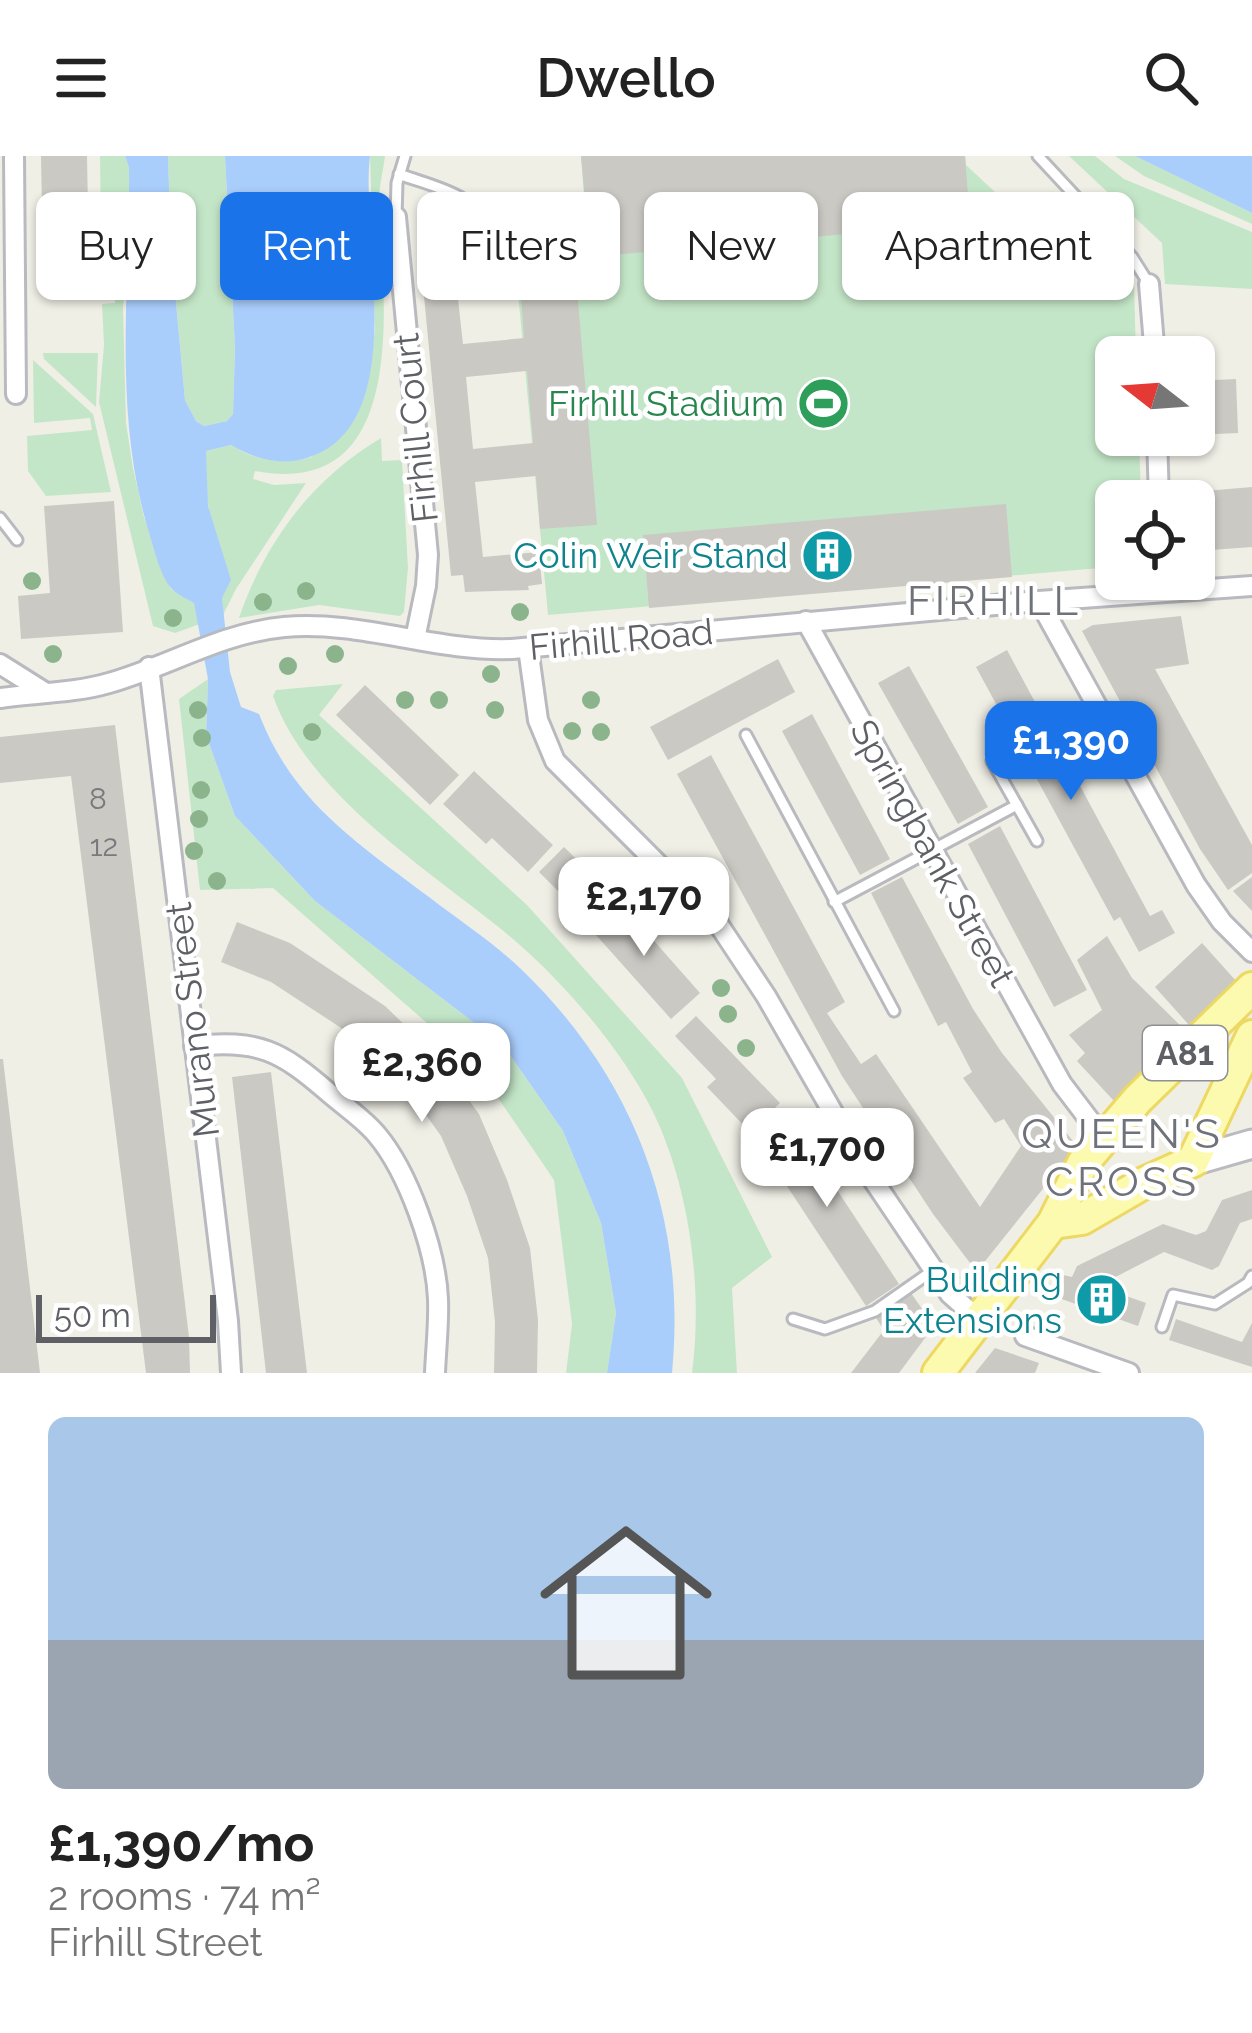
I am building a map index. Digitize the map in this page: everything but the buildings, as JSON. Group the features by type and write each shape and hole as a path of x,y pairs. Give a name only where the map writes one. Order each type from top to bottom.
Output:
{"main road":[{"name":"A81","path":"938,1373 1053,1223 1107,1123 1252,988"},
{"name":"A81","path":"1193,1161 1252,1036"},
{"path":"1053,1223 1082,1219 1193,1161"}],"street":[{"path":"14,156 8,366 16,394"},
{"name":"Firhill Court","path":"396,217 428,555 416,639"},
{"path":"1149,284 1153,336"},
{"name":"Firhill Road","path":"1215,586 1252,586"},
{"name":"Firhill Road","path":"0,698 109,684 198,648 283,627 323,626 462,648 528,648 1095,594"},
{"path":"1039,601 1196,885 1222,922 1252,952"},
{"name":"Springbank Street","path":"806,621 1061,1084 1107,1123"},
{"path":"528,648 538,720 555,761 665,868 730,940 839,1127 954,1299 978,1319"},
{"path":"0,664 46,693"},
{"name":"Murano Street","path":"149,667 231,1373"},
{"path":"194,1046 241,1043 269,1049 300,1067 377,1136 420,1217 438,1295 436,1373"},
{"path":"1193,1161 1252,1144"},
{"path":"1025,1336 1130,1373"}],"lane":[{"path":"396,217 405,156"},
{"path":"1038,156 1132,257 1149,284"},
{"path":"399,174 445,192"},
{"path":"0,518 17,540"},
{"path":"746,735 894,1011"},
{"path":"992,760 1036,841"},
{"path":"835,902 1017,805"},
{"path":"793,1319 825,1329 875,1311 934,1270"},
{"path":"1162,1327 1173,1294 1215,1304 1252,1276"}],"green space":[{"path":"100,156 125,156 129,192 100,192"},
{"path":"168,156 225,156 227,192 220,192 220,300 232,300 233,414 227,421 204,426 185,400 176,300 196,300 196,192 169,192"},
{"path":"370,156 385,156 380,192 371,192"},
{"name":"Firhill Stadium","path":"581,156 965,156 966,165 995,192 842,192 842,300 1134,300 1134,284 1135,336 1095,336 1095,456 1140,456 1140,480 1095,480 1095,568 548,615 519,300 620,300 620,192 584,192"},
{"path":"1069,156 1095,156 1124,179 1252,232 1252,289 1165,284 1162,243 1134,217 1134,192 1107,192"},
{"path":"1115,156 1135,156 1252,213 1252,224 1144,176"},
{"path":"124,300 126,423 144,517 171,589 194,603 200,624 175,633 153,626 99,402 102,304"},
{"path":"374,300 384,300 378,384 365,424 342,455 306,472 255,471 253,479 274,485 306,483 223,615 204,475 206,451 231,445 270,460 312,457 365,389 375,328"},
{"path":"43,353 98,353 96,407 44,359"},
{"path":"33,360 93,414 111,492 46,496 28,471 27,436 92,430 90,418 34,423"},
{"path":"381,438 382,461 402,460 408,568 404,612 400,616 319,605 239,618 262,564 294,515 333,473"},
{"path":"208,679 206,735 235,816 315,901 503,1045 563,1131 601,1223 616,1313 607,1373 566,1373 572,1324 554,1180 477,1067 273,888 200,890 179,699"},
{"path":"343,684 319,715 527,905 682,1078 772,1257 732,1288 737,1373 692,1373 696,1308 684,1206 666,1142 624,1062 566,990 523,947 340,796 289,731 273,696 276,690"}],"water":[{"path":"125,156 168,156 169,192 129,192"},
{"path":"225,156 370,156 369,190 227,192"},
{"path":"1135,156 1252,156 1252,213"},
{"path":"127,300 176,300 185,400 204,426 227,421 233,414 232,300 374,300 371,367 361,406 341,437 310,457 289,461 269,460 231,445 206,451 208,506 231,580 222,598 230,672 241,707 259,714 273,745 308,796 352,838 511,960 562,1012 595,1057 623,1104 661,1206 671,1260 672,1373 607,1373 616,1313 601,1223 563,1131 503,1045 315,901 235,816 206,735 208,679 194,603 173,590 164,577 138,490 126,353"}],"place":[{"name":"Firhill Stadium","path":"823,403"},
{"name":"Colin Weir Stand","path":"827,555"},
{"name":"Building Extensions","path":"1101,1300"}],"district":[{"name":"FIRHILL","path":"994,600"},
{"name":"QUEEN'S CROSS","path":"1122,1157"}]}
